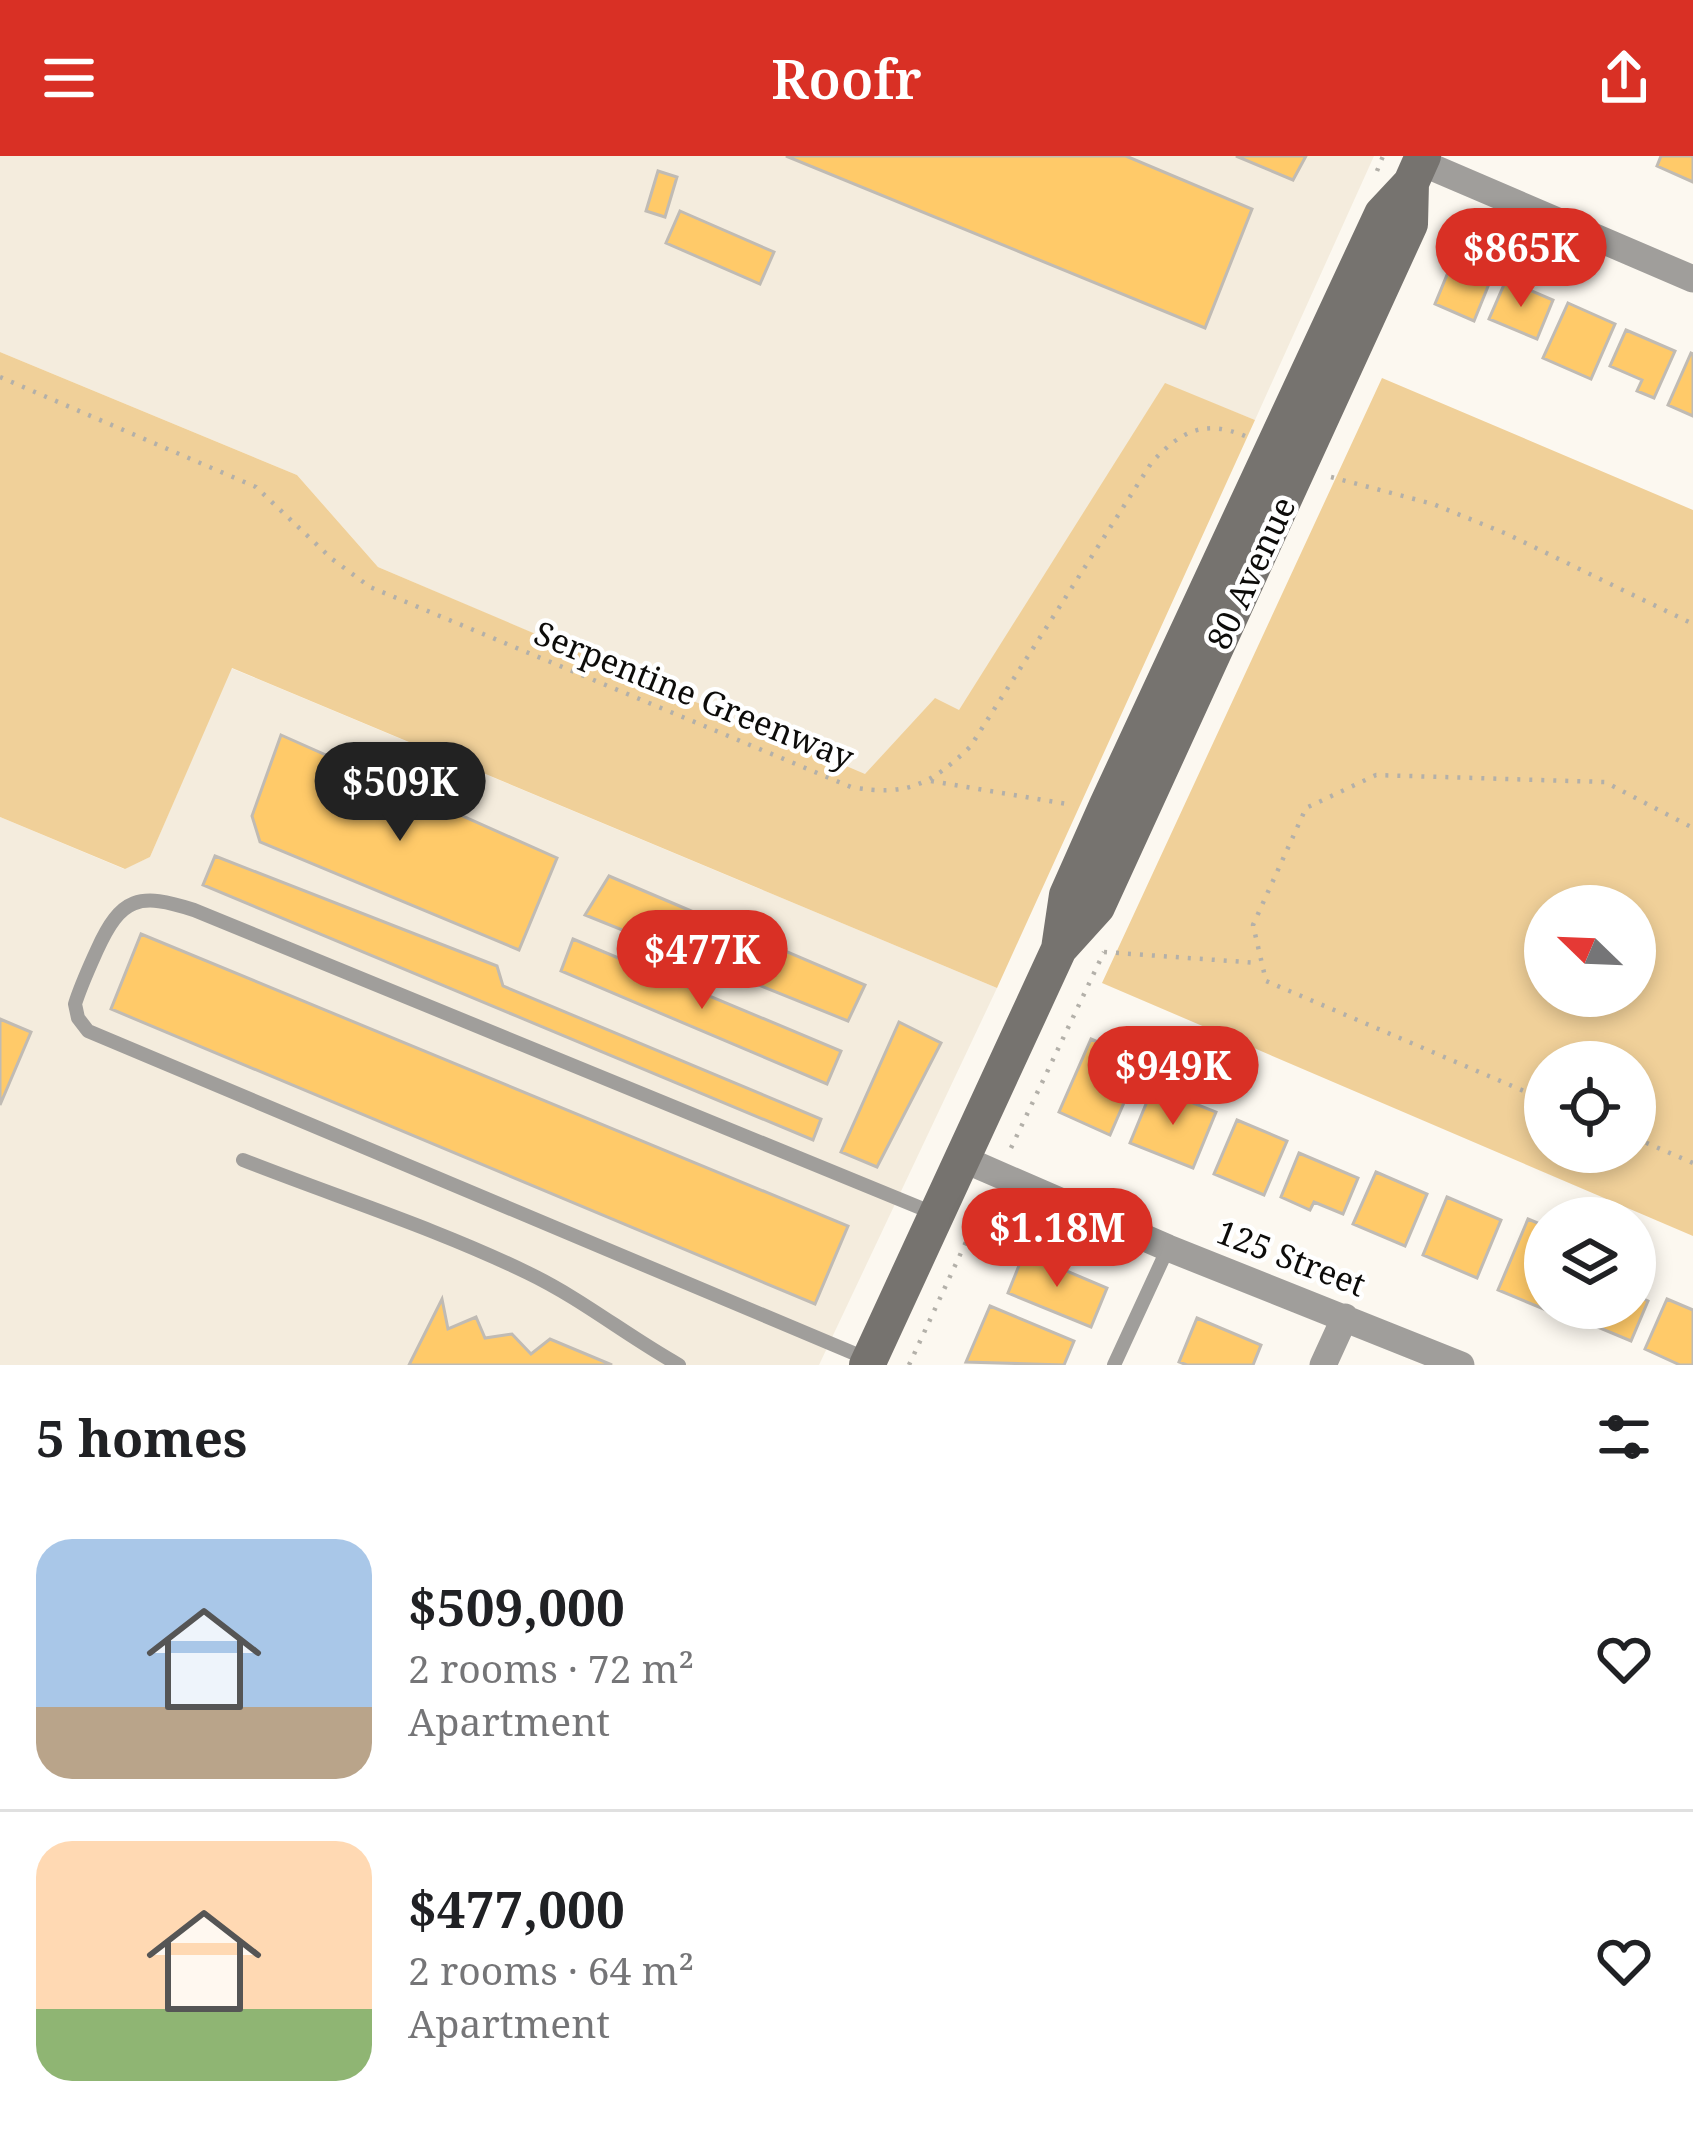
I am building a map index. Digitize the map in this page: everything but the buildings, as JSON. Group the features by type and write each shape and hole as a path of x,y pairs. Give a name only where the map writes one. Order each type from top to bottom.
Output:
{"main road":[{"name":"80 Avenue","path":"868,1362 1059,949 1067,895 1107,805 1382,214 1418,167"}],"street":[{"path":"1418,167 1693,279"},
{"name":"125 Street","path":"963,1160 1461,1365"},
{"path":"1323,1365 1345,1317"}],"lane":[{"path":"868,1362 88,1031 75,1004 110,920 123,906 144,900 194,910 938,1215"},
{"path":"243,1160 526,1272 580,1300 679,1365"},
{"path":"1114,1365 1168,1248"}],"path":[{"name":"Serpentine Greenway","path":"0,377 256,487 332,559 370,587 851,787 887,790 931,781 1083,807"},
{"path":"931,781 970,746 1166,447 1181,434 1207,426 1253,441"},
{"path":"1324,473 1488,526 1693,624"},
{"path":"1524,1091 1266,981 1253,925 1306,808 1376,775 1605,782 1693,828"},
{"path":"1103,952 1262,963"},
{"path":"1656,1147 1693,1163"},
{"path":"909,1365 979,1215"}],"shaded area":[{"path":"0,156 1374,156 1255,420 1165,384 959,711 935,699 865,775 378,567 297,475 0,352"},
{"path":"0,352 297,475 378,567 865,774 935,698 959,710 1165,383 1255,420 997,988 232,668 150,857 125,869 0,817"},
{"path":"1382,378 1693,510 1693,1236 1656,1220 1656,1197 1602,1197 1546,1173 1656,1173 1656,1041 1524,1041 1524,1164 1102,983"},
{"path":"231,668 997,988 819,1365 0,1365 0,817 124,869 150,857"}]}
